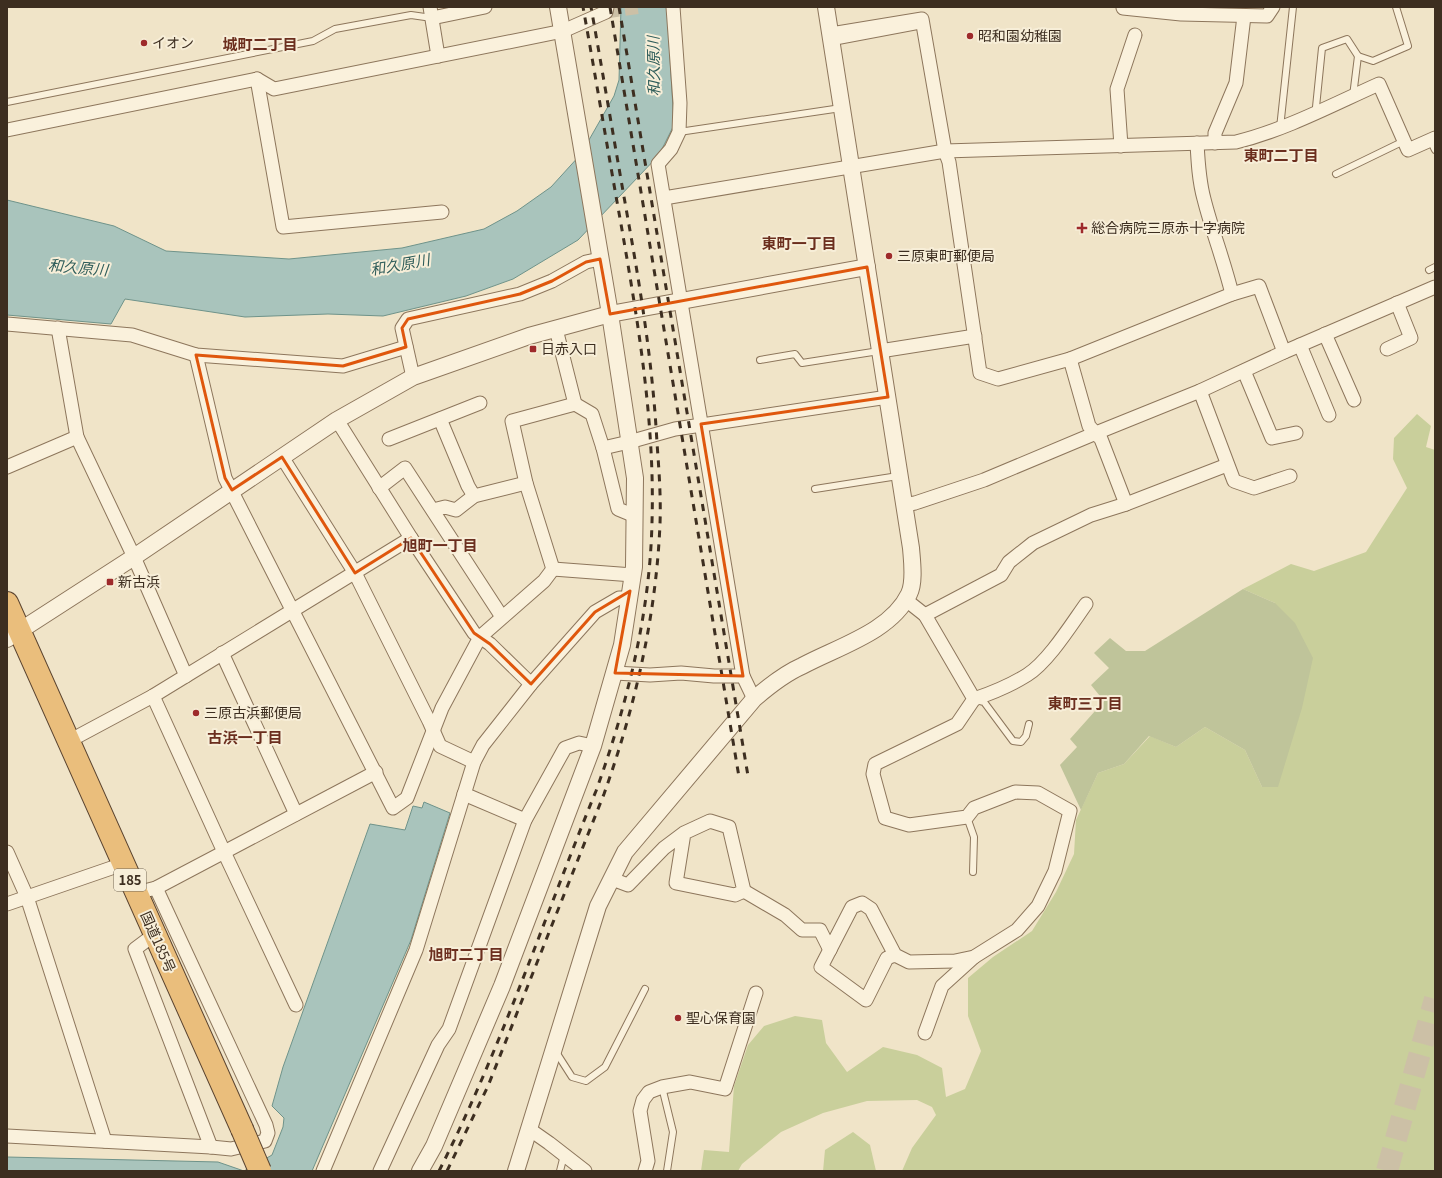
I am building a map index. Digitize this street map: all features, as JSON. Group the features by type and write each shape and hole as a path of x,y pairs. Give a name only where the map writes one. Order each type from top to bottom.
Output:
{"highway":[{"name":"国道185号","path":"7,603 14,634 69,741 123,864 146,891 155,934 260,1171"}],"street":[{"path":"438,56 431,12 485,7"},
{"path":"420,1171 434,1146 502,986 593,746 622,645 633,575 635,478 610,314 558,7"},
{"path":"7,130 257,79 274,89 563,31 606,12 607,7"},
{"path":"673,7 680,103 679,132 671,149 658,164 743,676 754,699"},
{"path":"516,1171 598,906 625,852 754,699 772,684 800,666 871,632 888,621 900,609 910,592 913,572 911,548 826,7"},
{"path":"1123,8 1244,16 1268,16 1273,7"},
{"path":"1215,143 1215,133 1236,83 1244,16"},
{"path":"831,38 922,19 945,151 949,162 980,374 998,379 1070,359 1232,294 1259,286 1284,352"},
{"path":"1121,146 1118,89 1135,35"},
{"path":"257,79 283,226 442,212"},
{"path":"664,198 945,151 1236,142 1280,128 1379,84 1408,150 1433,143"},
{"path":"1197,143 1204,198 1225,265 1232,294"},
{"path":"413,377 402,328 408,319 520,294 552,281 586,262 600,259"},
{"path":"14,634 134,557 337,420 413,377 528,336 610,314 867,267"},
{"path":"904,505 915,503 984,480 1200,391 1284,352 1435,287"},
{"path":"1387,349 1411,338 1397,303"},
{"path":"7,324 132,335 196,355 343,366 406,347"},
{"path":"58,328 77,437 134,557 186,676"},
{"path":"556,329 575,404 592,414 603,448 618,509 635,516"},
{"path":"1326,334 1354,400"},
{"path":"880,351 975,336"},
{"path":"1300,345 1329,415"},
{"path":"196,355 225,478 393,808 407,798 442,708 480,637 544,581 554,569"},
{"path":"1070,359 1089,426 1100,439 1126,504"},
{"path":"1244,371 1272,438 1296,433"},
{"path":"1200,391 1234,481 1254,488 1290,476"},
{"path":"603,448 675,428 888,397"},
{"path":"389,440 480,403"},
{"path":"554,569 526,483 512,421 575,404"},
{"path":"440,419 468,486 474,496"},
{"path":"337,420 411,538 474,633 490,644 530,684"},
{"path":"7,467 77,437"},
{"path":"282,457 355,573 440,746 474,762"},
{"path":"925,615 1001,575 1009,562 1033,543 1091,515 1126,504 1227,465"},
{"path":"379,488 405,468 502,617"},
{"path":"433,510 445,507 456,510 474,496 526,483"},
{"path":"69,741 153,696 411,538"},
{"path":"554,569 633,575"},
{"path":"323,1171 416,950 474,762 483,745 530,684 595,612 619,598 629,598"},
{"path":"906,600 925,615 974,699"},
{"path":"925,1033 942,986 974,957 1016,930 1038,906 1055,872 1070,811 1038,793 1015,792 974,808 967,817 909,825 884,818 872,774 875,764 957,724 974,699 1027,675 1037,667 1060,640 1086,604"},
{"path":"222,653 296,814"},
{"path":"615,673 650,675 681,673 714,676 743,676"},
{"path":"153,696 296,1005"},
{"path":"380,1171 438,1045 449,1029 526,820 565,748 579,743 593,746"},
{"path":"7,1136 231,1149 264,1141 268,1133 146,891 224,852 376,772"},
{"path":"464,794 526,820"},
{"path":"612,879 628,884 664,848 684,833 710,821 729,827 744,891 784,915 802,930 820,930 830,950"},
{"path":"684,833 676,883 735,895 744,891"},
{"path":"7,852 27,897 105,1141"},
{"path":"7,904 123,864"},
{"path":"895,955 887,958 866,1000 821,967 852,907 862,903 871,909 895,955 909,962 955,961 974,957"},
{"path":"155,934 135,949 211,1147"},
{"path":"644,1171 648,1160 640,1111 643,1100 649,1092 662,1087 690,1082 725,1089 756,993"},
{"path":"529,1129 550,1142 585,1171"}],"lane":[{"path":"1280,128 1294,7"},
{"path":"1318,111 1316,107 1322,48 1346,39 1358,56 1374,61 1408,46 1396,7"},
{"path":"7,102 313,42 335,29 431,12"},
{"path":"1353,96 1358,56"},
{"path":"679,132 842,108"},
{"path":"1336,174 1404,141"},
{"path":"1429,270 1435,267"},
{"path":"760,360 795,354 802,363 880,351"},
{"path":"815,490 900,476"},
{"path":"974,699 984,702 1013,741 1021,742 1026,736 1029,724"},
{"path":"967,817 974,838 972,872"},
{"path":"554,1049 572,1077 586,1081 605,1067 645,989"},
{"path":"662,1087 673,1132 667,1171"},
{"path":"560,1171 564,1154"}],"highlighted area":[{"path":"600,259 610,314 867,267 888,397 701,424 743,676 615,673 630,591 595,612 531,684 490,644 474,633 411,538 355,573 282,457 232,490 225,478 196,355 343,366 406,347 402,328 408,319 520,294 552,281 586,262"}],"green space":[{"path":"1417,414 1431,426 1426,447 1435,450 1435,1171 902,1171 912,1148 936,1115 932,1107 917,1100 867,1101 823,1113 781,1132 742,1164 738,1171 701,1171 704,1150 729,1152 734,1086 748,1045 764,1026 795,1016 822,1020 826,1043 847,1072 883,1047 917,1055 942,1068 946,1097 965,1089 981,1051 968,1016 968,978 993,957 1032,931 1056,892 1074,854 1076,820 1098,773 1124,764 1150,736 1176,747 1205,727 1245,750 1262,787 1275,603 1243,589 1291,564 1314,571 1366,552 1407,488 1393,459 1394,438"},
{"path":"1243,589 1275,603 1295,623 1313,658 1302,708 1278,787 1262,787 1245,750 1205,727 1176,747 1149,736 1124,764 1098,773 1081,810 1060,765 1077,747 1070,739 1104,701 1091,685 1109,668 1094,653 1110,638 1126,651 1145,651"},
{"path":"853,1132 870,1145 876,1171 823,1171 825,1150"}],"water":[{"name":"和久原川","path":"621,7 667,7 674,125 659,155 578,240 513,279 466,296 383,316 328,314 245,317 125,299 111,324 7,315 7,200 114,226 166,251 289,259 402,248 484,229 517,211 551,187 581,154 614,96 619,80"},
{"path":"424,802 450,813 411,940 312,1171 244,1171 272,1155 283,1127 284,1118 272,1106 283,1067 370,824 405,830 413,806 422,808"},
{"path":"7,1157 218,1162 244,1171 7,1171"}],"tunnel":[{"path":"606,12 641,7"},
{"path":"1387,1171 1435,999"}],"railway":[{"path":"439,1171 502,1031 596,791 618,726 627,692 642,625 647,591 652,522 652,485 651,447 644,372 627,261 583,7"},
{"path":"447,1171 488,1086 604,794 634,695 649,627 654,593 658,559 660,504 653,388 638,279 591,7"},
{"path":"610,7 739,777"},
{"path":"619,7 748,776"}],"place":[{"name":"昭和園幼稚園","path":"970,36"},
{"name":"イオン","path":"144,43"},
{"name":"総合病院三原赤十字病院","path":"1082,228"},
{"name":"三原東町郵便局","path":"889,256"},
{"name":"日赤入口","path":"533,349"},
{"name":"新古浜","path":"110,582"},
{"name":"三原古浜郵便局","path":"196,713"},
{"name":"聖心保育園","path":"678,1018"}],"district":[{"name":"城町二丁目","path":"260,45"},
{"name":"東町二丁目","path":"1281,156"},
{"name":"東町一丁目","path":"799,244"},
{"name":"旭町一丁目","path":"440,546"},
{"name":"東町三丁目","path":"1085,704"},
{"name":"古浜一丁目","path":"245,738"},
{"name":"旭町二丁目","path":"466,955"}]}
